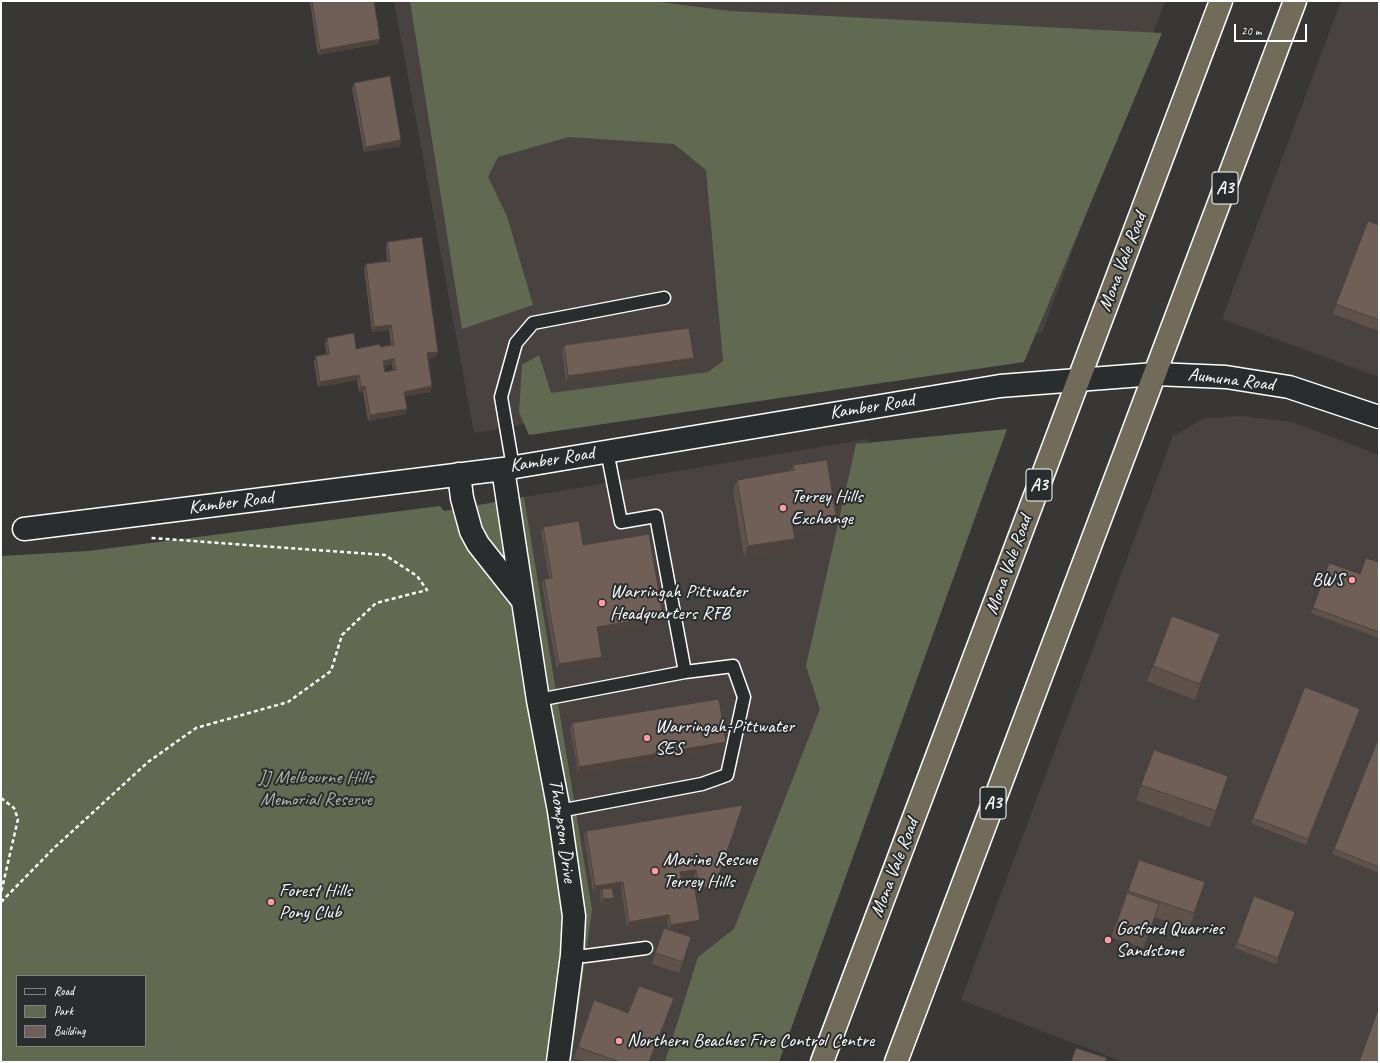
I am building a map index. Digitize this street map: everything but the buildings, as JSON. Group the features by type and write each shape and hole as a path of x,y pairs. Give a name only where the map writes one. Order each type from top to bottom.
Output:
{"highway":[{"name":"Mona Vale Road","path":"822,1062 1221,1"},
{"name":"A3","path":"896,1062 1295,1"}],"street":[{"name":"Aumuna Road","path":"1078,380 1154,374 1184,374 1226,378 1289,387 1379,417"},
{"name":"Kamber Road","path":"24,529 508,468 1000,386 1078,380"},
{"name":"Thompson Drive","path":"508,468 523,602 538,700 559,811 574,916 572,955 558,1062"},
{"name":"Thompson Drive","path":"459,474 464,505 471,531 478,544 523,602"}],"lane":[{"path":"508,468 501,397 516,343 532,323 664,298"},
{"path":"607,452 621,522 656,516 685,672"},
{"path":"538,700 685,672 733,666 744,697 727,775 702,784 559,811"},
{"path":"572,955 585,956 646,948"}],"path":[{"path":"1,902 54,848 148,762 196,728 288,702 331,671 342,635 376,603 427,590 417,576 385,555 149,538"},
{"path":"1,798 14,808 18,819 1,893"}],"shaded area":[{"path":"394,1 1165,1 1042,333 474,433"},
{"path":"1341,1 1379,1 1379,377 1222,319"},
{"path":"1242,416 1292,422 1379,455 1379,1062 1123,1062 961,1000 1173,436 1205,418"},
{"path":"867,439 876,454 956,542 759,1062 571,1062 592,909 524,497"}],"green space":[{"path":"410,1 652,1 730,11 1162,33 1024,362 529,435 519,412 522,365 539,355 551,393 708,372 723,361 706,170 674,144 569,137 498,157 488,177 507,216 533,305 462,329"},
{"path":"1007,429 779,1062 665,1062 698,957 734,929 820,709 806,666 856,444"},
{"name":"JJ Melbourne Hills Memorial Reserve","path":"524,497 592,909 571,1062 1,1062 1,556 88,551 440,506 444,511"}],"place":[{"name":"Terrey Hills Exchange","path":"783,508"},
{"name":"BWS","path":"1352,580"},
{"name":"Warringah Pittwater Headquarters RFB","path":"602,603"},
{"name":"Warringah-Pittwater SES","path":"647,738"},
{"name":"Marine Rescue Terrey Hills","path":"655,871"},
{"name":"Forest Hills Pony Club","path":"271,902"},
{"name":"Gosford Quarries Sandstone","path":"1108,940"},
{"name":"Northern Beaches Fire Control Centre","path":"619,1041"}]}
